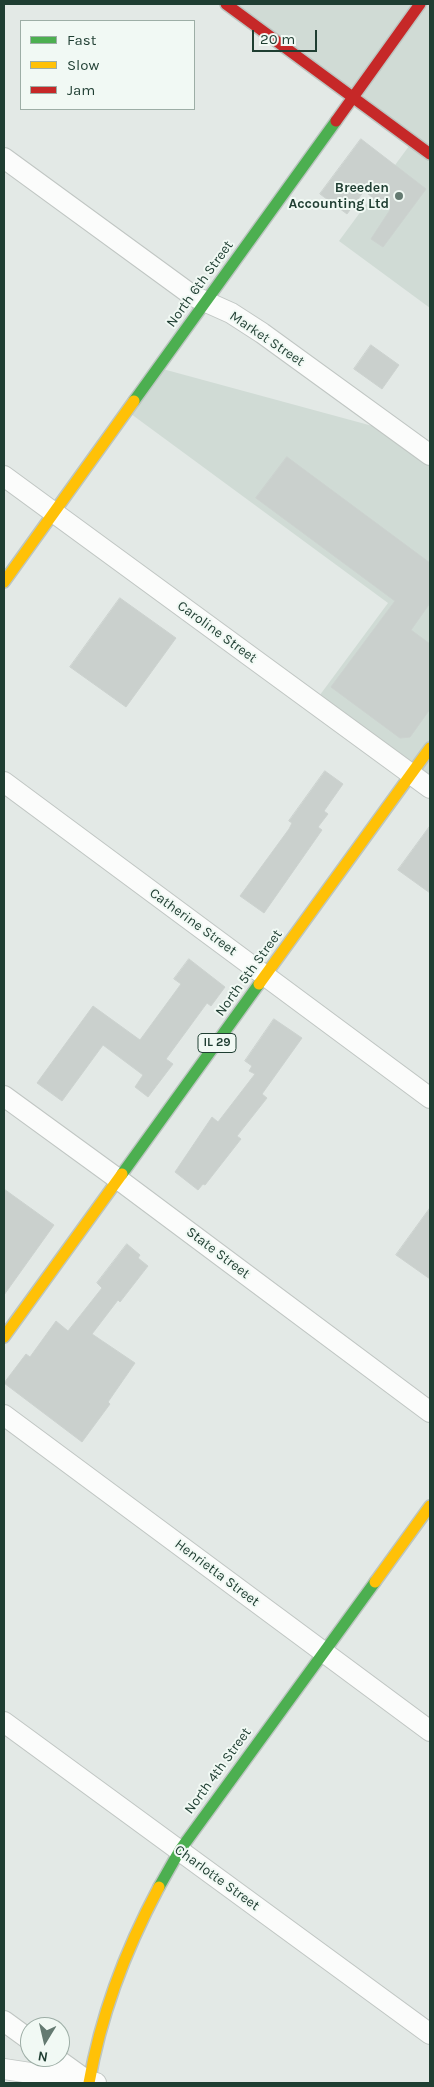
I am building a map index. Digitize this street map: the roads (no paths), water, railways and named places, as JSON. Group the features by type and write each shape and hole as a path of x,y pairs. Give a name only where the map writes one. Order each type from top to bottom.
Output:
{"street":[{"path":"226,4 430,154"},
{"name":"North 6th Street","path":"4,582 420,4"},
{"name":"Market Street","path":"4,158 193,296 231,313 262,332 430,454"},
{"name":"Caroline Street","path":"4,476 430,788"},
{"name":"North 5th Street","path":"4,1337 430,748"},
{"name":"Catherine Street","path":"4,782 430,1098"},
{"name":"State Street","path":"4,1096 430,1412"},
{"name":"Henrietta Street","path":"4,1415 430,1731"},
{"name":"North 4th Street","path":"92,2083 100,2029 107,2004 158,1888 180,1850 322,1652 430,1506"},
{"name":"Charlotte Street","path":"4,1722 430,2034"},
{"path":"4,2021 20,2033"},
{"path":"69,2067 92,2083"},
{"path":"4,2069 92,2083"}],"place":[{"name":"Breeden Accounting Ltd","path":"399,196"}]}
